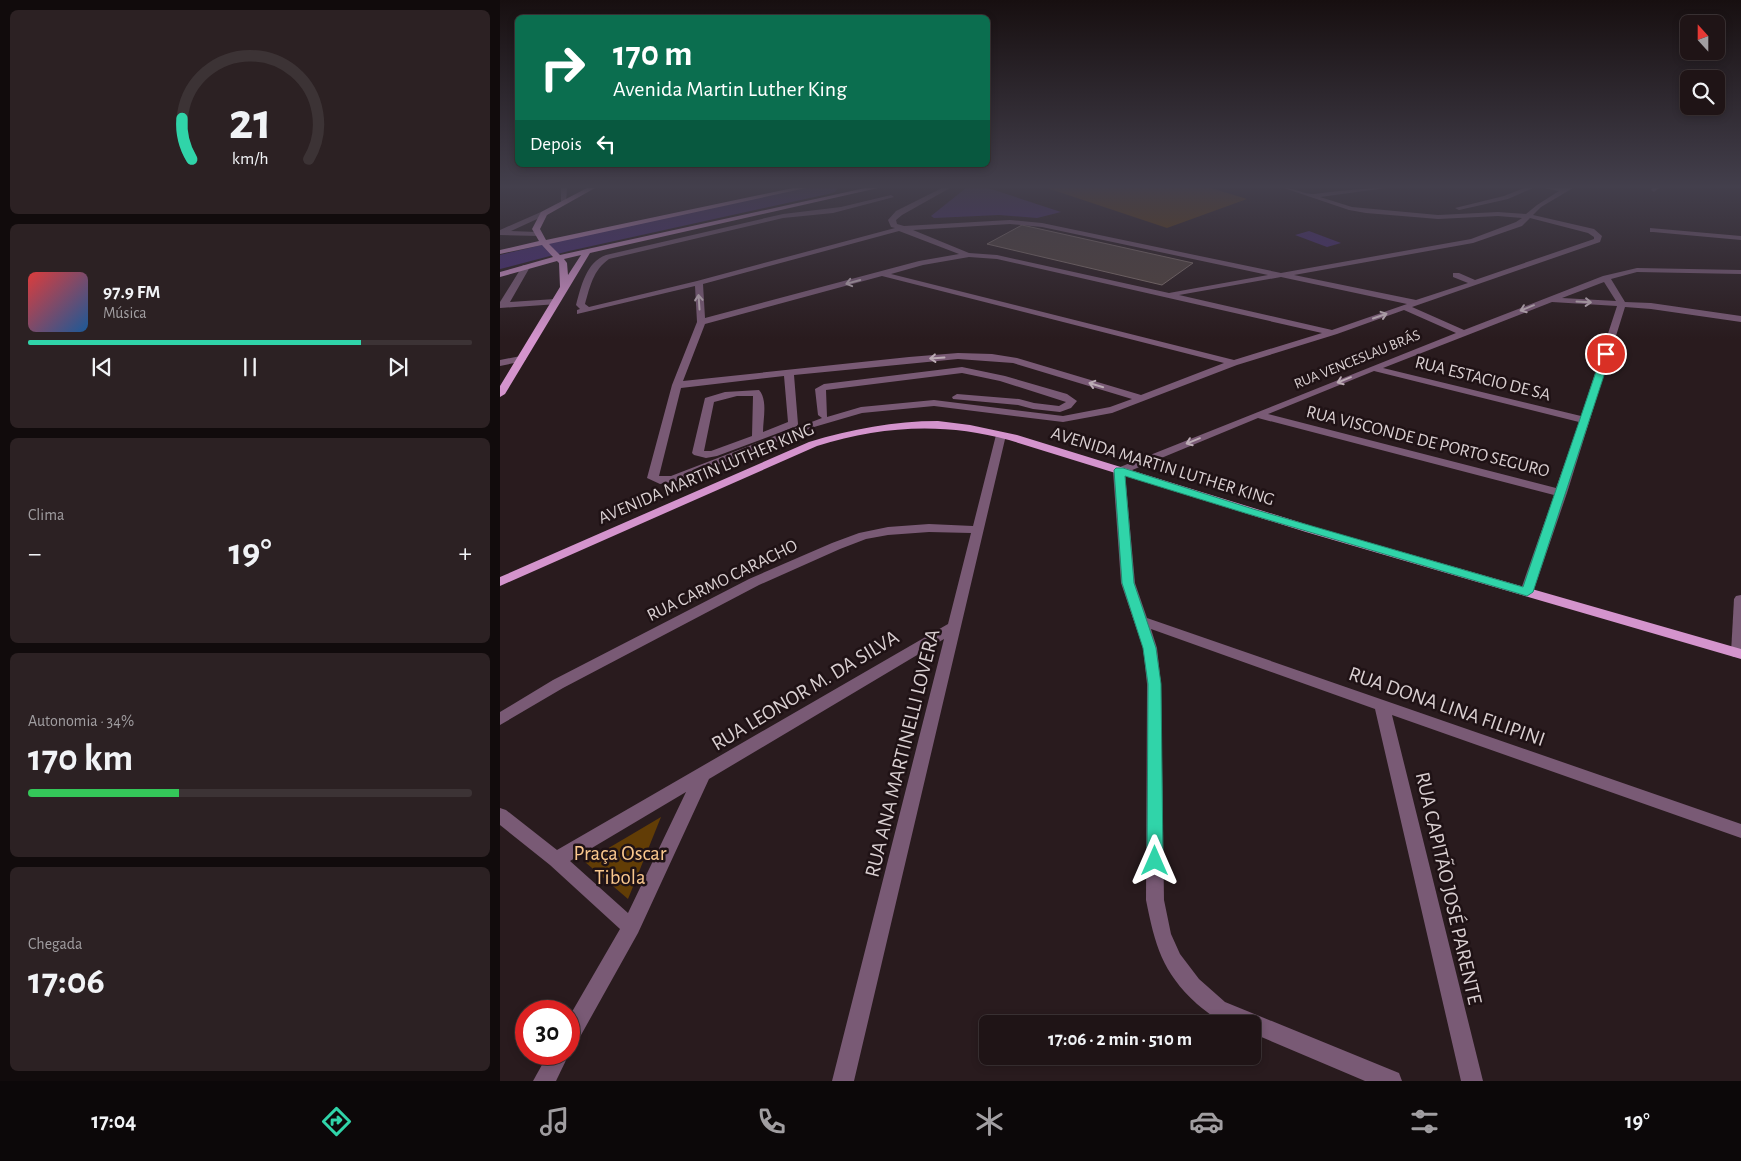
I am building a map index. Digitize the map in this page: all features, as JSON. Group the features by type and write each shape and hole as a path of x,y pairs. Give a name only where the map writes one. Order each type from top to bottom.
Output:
{"main road":[{"path":"541,238 563,263 564,287"},
{"path":"500,252 567,238"},
{"path":"500,275 560,258 646,238"},
{"path":"500,244 507,245 513,249"},
{"path":"500,394 587,252"},
{"name":"AVENIDA MARTIN LUTHER KING","path":"500,582 790,453 838,436 885,428 932,424 973,428 1001,435 1249,511 1739,654"}],"street":[{"path":"686,238 599,260 590,275 580,305 583,311 699,283 864,238"},
{"path":"923,238 969,256"},
{"path":"1106,238 1416,303"},
{"path":"1166,295 1480,238"},
{"path":"699,283 701,322 677,385 653,478 660,481 673,479 810,425 861,410 934,403 1063,419 1112,410 1234,362 1334,332 1597,238"},
{"path":"701,322 922,263 969,256 997,257 1334,332"},
{"path":"502,305 526,267"},
{"name":"RUA VENCESLAU BRÁS","path":"1120,470 1258,416 1373,368 1606,278 1637,270 1741,272"},
{"path":"883,274 1234,362"},
{"path":"1456,275 1476,282"},
{"path":"1527,592 1622,304 1606,278"},
{"path":"1547,300 1622,304 1741,319"},
{"path":"502,305 555,302"},
{"path":"1404,308 1464,333"},
{"path":"677,385 909,360 958,356 992,357 1014,360 1143,399"},
{"path":"500,362 521,359"},
{"name":"RUA ESTACIO DE SA","path":"1373,368 1585,420"},
{"path":"757,438 758,394 755,392 714,397 709,400 698,453 706,455 713,454 757,438 793,424 890,399 920,395 982,398 1060,409 1072,401 1063,396 1002,378 962,370 824,387 820,389 823,415"},
{"path":"789,373 793,424"},
{"name":"RUA VISCONDE DE PORTO SEGURO","path":"1258,416 1560,493"},
{"name":"RUA ANA MARTINELLI LOVERA","path":"843,1081 1001,435"},
{"path":"1120,470 1128,583 1150,648 1154,684 1155,900 1162,934 1172,960 1192,986 1218,1009 1391,1081"},
{"name":"RUA CARMO CARACHO","path":"500,719 558,684 746,586 836,546 863,536 888,531 929,528 978,530"},
{"path":"1739,654 1741,599"},
{"name":"RUA DONA LINA FILIPINI","path":"1139,620 1741,831"},
{"name":"RUA LEONOR M. DA SILVA","path":"702,775 955,626"},
{"name":"RUA CAPITÃO JOSÉ PARENTE","path":"1382,705 1472,1081"},
{"path":"556,860 702,775"},
{"path":"580,1017 631,927 702,775"},
{"path":"500,815 556,860 631,927"},
{"path":"544,1081 553,1065"}],"green space":[{"name":"Praça Oscar Tibola","path":"661,817 628,899 585,862"}],"shaded area":[{"path":"1304,238 1329,238 1341,243 1327,247"}],"building":[{"path":"997,238 1083,238 1193,263 1162,285 987,244"}],"waterway":[{"path":"500,262 597,238"}],"route":[{"path":"1155,861 1154,684 1150,648 1128,583 1120,470 1249,511 1527,592 1606,354"}]}
